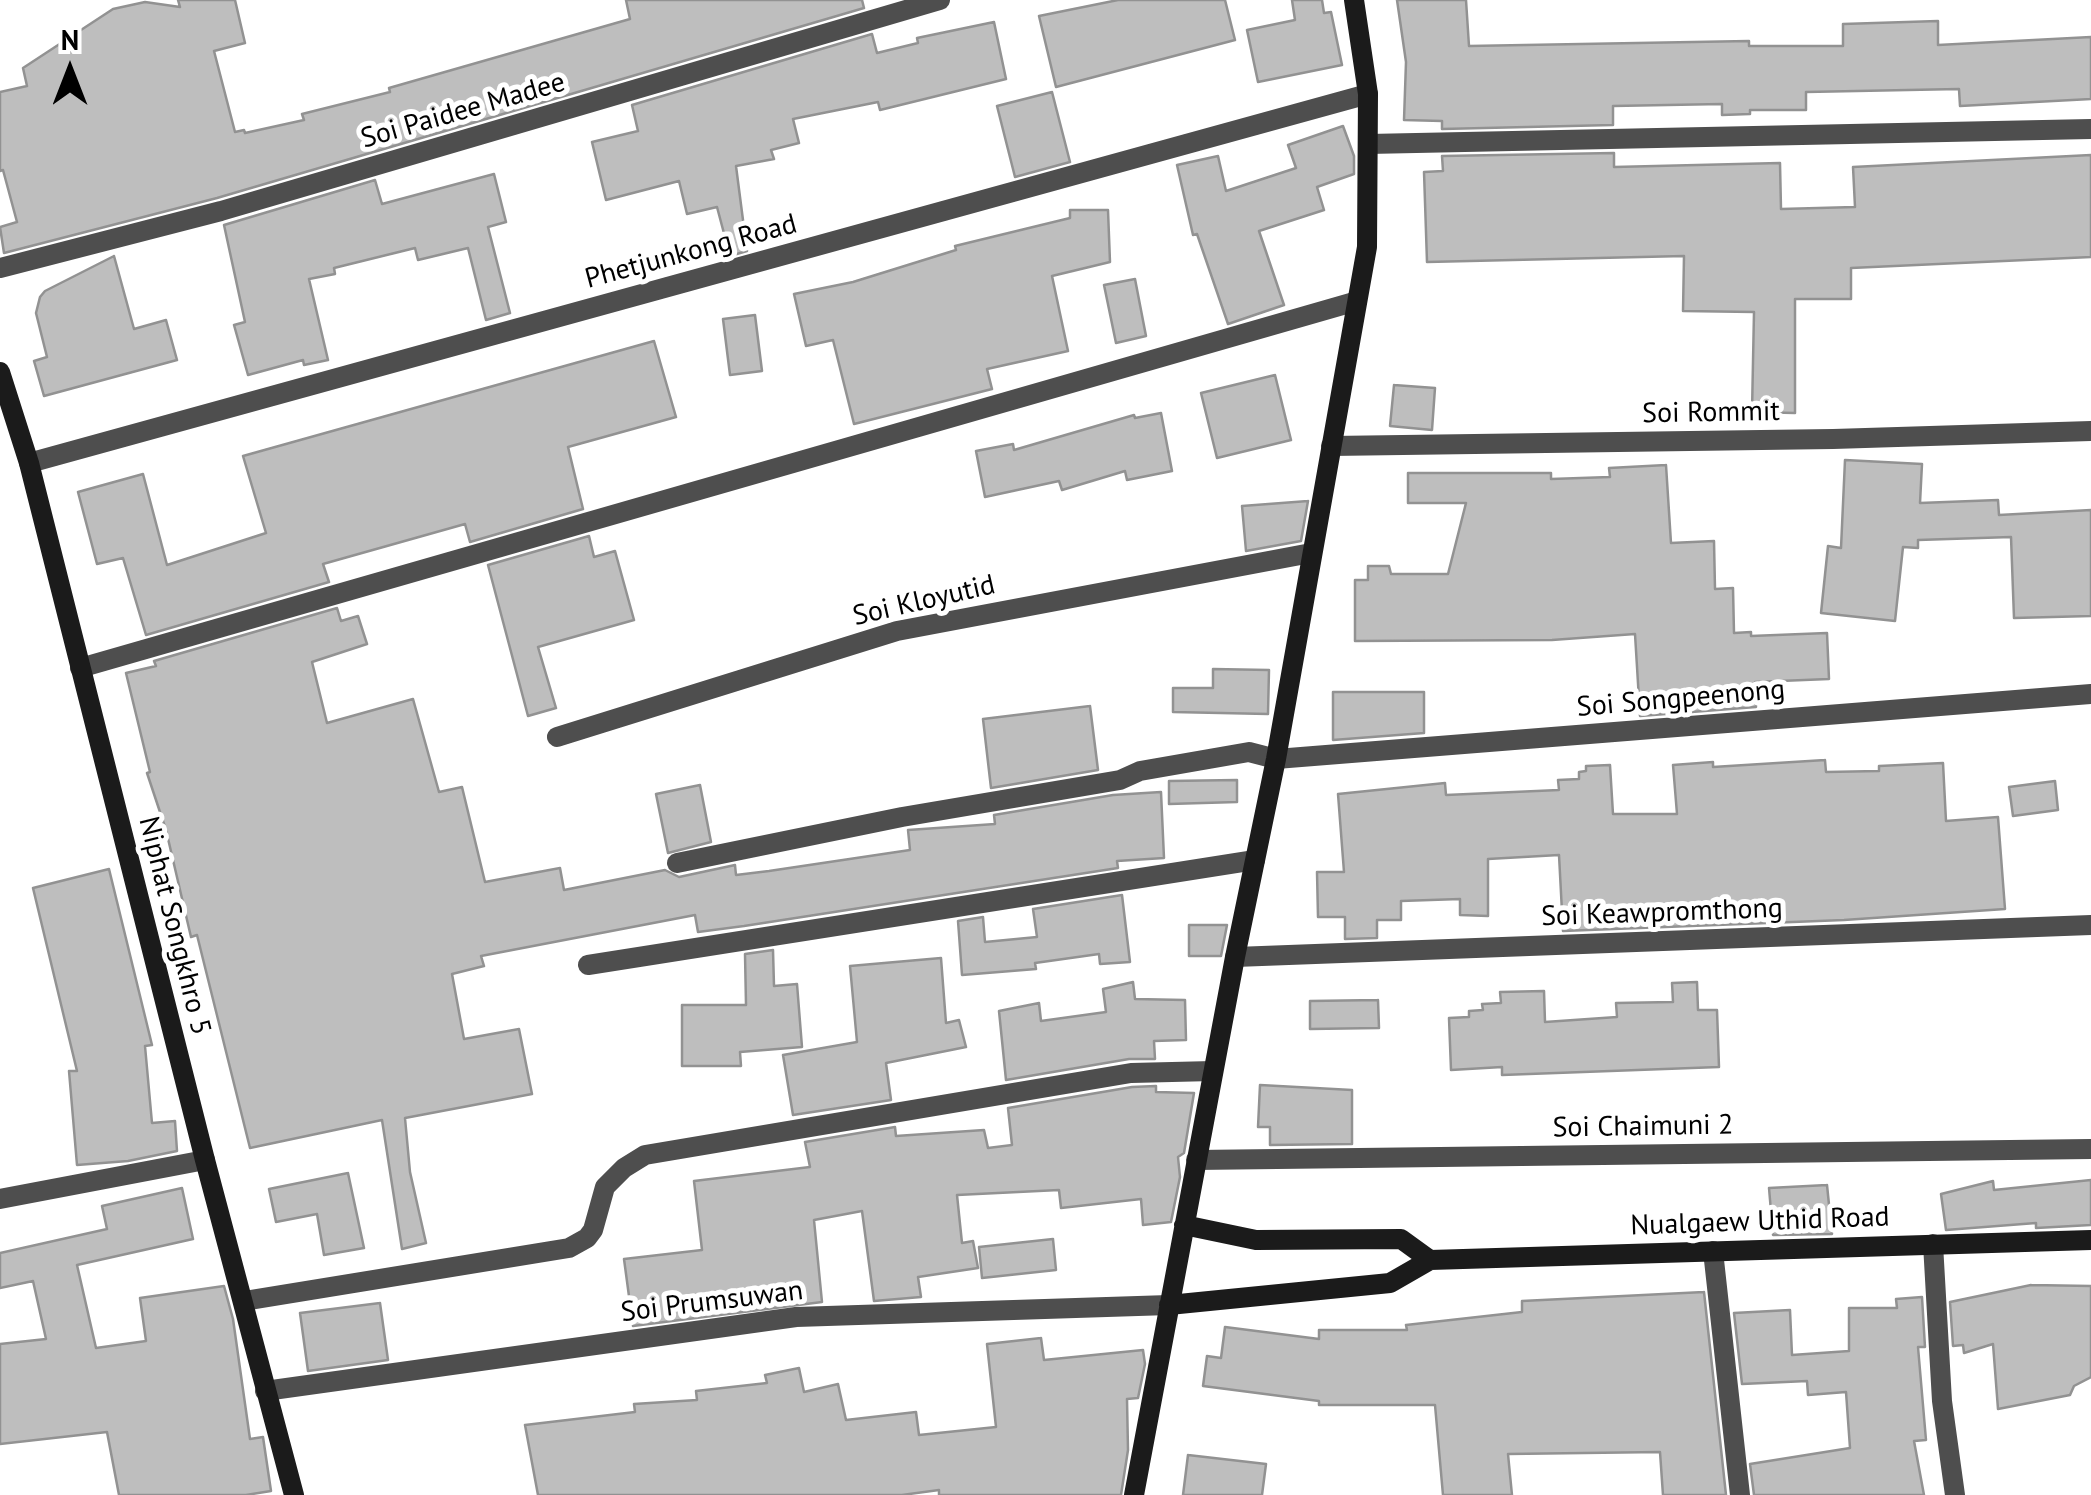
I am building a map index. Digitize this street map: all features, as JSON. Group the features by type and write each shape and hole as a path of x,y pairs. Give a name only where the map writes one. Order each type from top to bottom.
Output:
{"street":[{"name":"Soi Paidee Madee","path":"0,268 220,211 940,0"},
{"path":"1134,1495 1276,759 1367,247 1368,94 1354,0"},
{"name":"Phetjunkong Road","path":"29,463 1368,94"},
{"path":"1368,144 2091,129"},
{"path":"80,668 1357,302"},
{"name":"Niphat Songkhro 5","path":"1,378 29,463 294,1495"},
{"name":"Soi Rommit","path":"1332,446 2091,431"},
{"name":"Soi Kloyutid","path":"558,737 897,631 1311,553"},
{"name":"Soi Songpeenong","path":"677,863 1249,752 1276,759 2091,694"},
{"path":"588,965 1255,860"},
{"name":"Soi Keawpromthong","path":"1235,957 2091,925"},
{"path":"244,1302 569,1248 593,1230 606,1187 624,1168 645,1155 1131,1073 1213,1071"},
{"name":"Soi Chaimuni 2","path":"1196,1160 2091,1150"},
{"path":"0,1200 205,1160"},
{"name":"Nualgaew Uthid Road","path":"1184,1225 1256,1240 1401,1238 1430,1260"},
{"name":"Nualgaew Uthid Road","path":"1169,1305 1390,1283 1430,1260 2091,1240"},
{"path":"1933,1244 1942,1400 1955,1495"},
{"path":"1712,1252 1740,1495"},
{"name":"Soi Prumsuwan","path":"265,1390 796,1317 1169,1305"}],"building":[{"path":"178,0 235,0 245,43 214,51 235,132 245,133 304,120 302,114 390,92 389,88 630,19 626,0 862,0 864,8 217,198 4,253 0,227 17,222 3,170 0,171 0,92 27,86 23,68 113,9 145,2 180,7"},
{"path":"1118,0 1225,0 1235,40 1056,87 1039,16"},
{"path":"1292,0 1322,0 1324,13 1331,12 1342,65 1258,82 1247,30 1295,20"},
{"path":"1397,0 1466,0 1469,46 1749,41 1749,46 1843,46 1843,24 1938,21 1938,45 2091,37 2091,99 1960,106 1959,89 1806,92 1806,110 1750,110 1750,114 1722,115 1722,104 1613,106 1613,125 1442,129 1442,121 1404,120 1406,62"},
{"path":"994,22 1006,79 880,110 878,102 793,119 799,143 771,150 774,159 736,166 747,251 730,256 717,207 687,214 679,181 606,200 592,142 638,131 632,105 872,34 877,53 918,43 917,38"},
{"path":"1052,92 1070,162 1015,177 997,106"},
{"path":"1343,126 1354,156 1354,174 1317,187 1324,210 1259,231 1284,305 1228,324 1197,234 1193,235 1177,165 1218,156 1226,191 1296,168 1288,145"},
{"path":"1614,153 1614,167 1780,163 1781,209 1855,207 1853,167 2091,155 2091,257 1851,268 1851,299 1795,299 1795,413 1752,412 1754,312 1683,311 1684,256 1427,262 1424,172 1443,171 1442,156"},
{"path":"494,174 506,222 488,227 510,313 486,320 468,248 418,260 415,248 334,268 335,274 309,279 328,360 304,365 303,360 248,375 234,325 245,322 224,225 375,180 382,204"},
{"path":"1070,210 1108,210 1110,262 1052,276 1068,351 987,369 992,389 854,424 833,340 806,346 794,294 853,282 956,250 955,246 1070,218"},
{"path":"114,256 134,329 166,320 177,360 44,396 34,361 47,357 36,313 40,297"},
{"path":"1135,279 1146,336 1116,343 1104,285"},
{"path":"755,315 762,371 730,375 723,319"},
{"path":"654,341 676,417 568,447 583,509 470,542 465,524 323,564 329,582 146,635 123,558 97,564 78,492 143,474 167,565 266,533 243,456"},
{"path":"1275,375 1291,440 1217,458 1201,393"},
{"path":"1394,385 1435,388 1432,430 1390,426"},
{"path":"1161,413 1172,471 1127,480 1125,471 1062,490 1059,481 985,497 976,451 1013,444 1014,450 1134,415 1135,418"},
{"path":"1845,460 1922,464 1920,503 1998,500 1999,515 2091,510 2091,616 2014,618 2011,537 1918,540 1918,548 1903,547 1895,621 1821,613 1828,546 1841,548"},
{"path":"1666,465 1671,543 1714,541 1715,589 1733,588 1734,633 1827,633 1829,679 1755,682 1756,707 1640,716 1635,634 1552,640 1355,641 1355,580 1368,580 1368,566 1389,566 1391,574 1448,574 1466,503 1408,503 1408,473 1551,473 1551,479 1610,477 1609,468"},
{"path":"1308,501 1301,541 1246,551 1242,506"},
{"path":"589,536 594,557 615,551 634,620 538,647 556,708 528,716 488,565"},
{"path":"337,608 341,621 358,616 367,644 312,662 327,723 413,699 439,792 462,787 485,882 560,868 564,890 665,870 679,877 735,865 736,875 769,871 910,850 908,830 995,824 994,815 1113,795 1161,792 1164,858 1117,861 1118,868 698,932 695,915 481,956 484,966 452,974 464,1039 519,1029 532,1094 405,1118 410,1172 426,1243 402,1249 382,1120 250,1148 197,935 191,937 166,830 147,773 150,772 126,673 156,666 154,661"},
{"path":"1213,669 1269,670 1268,714 1173,712 1173,688 1213,688"},
{"path":"1333,692 1424,692 1424,733 1333,740"},
{"path":"1090,706 1098,770 991,788 983,719"},
{"path":"1825,760 1826,772 1879,771 1879,766 1943,763 1946,821 1998,817 2005,909 1563,931 1559,855 1488,859 1488,916 1460,915 1460,899 1401,901 1401,920 1377,920 1377,938 1345,939 1345,917 1318,917 1317,872 1344,872 1338,794 1445,783 1446,795 1559,790 1558,780 1579,779 1579,772 1586,771 1586,766 1610,765 1613,814 1677,814 1673,765 1713,762 1713,767"},
{"path":"1237,780 1237,802 1169,804 1169,781"},
{"path":"2055,781 2058,810 2013,816 2009,787"},
{"path":"700,785 711,842 668,853 656,794"},
{"path":"109,869 152,1045 145,1046 152,1123 175,1121 177,1151 128,1161 77,1165 69,1071 77,1071 33,888"},
{"path":"1122,895 1130,962 1100,964 1099,954 1035,963 1036,969 962,975 958,921 983,917 985,942 1037,937 1033,909"},
{"path":"1189,925 1227,925 1221,956 1189,956"},
{"path":"773,950 774,986 797,984 802,1047 740,1052 741,1066 682,1066 682,1005 746,1005 745,954"},
{"path":"941,958 946,1023 959,1020 966,1047 886,1063 891,1100 793,1115 783,1055 857,1042 850,966"},
{"path":"1133,982 1135,999 1185,1000 1186,1040 1154,1041 1155,1059 1129,1059 1006,1080 999,1011 1039,1003 1041,1021 1106,1012 1103,989"},
{"path":"1697,982 1698,1010 1717,1010 1719,1067 1502,1075 1502,1067 1451,1070 1449,1018 1469,1017 1469,1011 1483,1010 1482,1004 1501,1003 1500,992 1544,991 1545,1022 1617,1017 1616,1003 1673,1002 1672,983"},
{"path":"1378,1000 1379,1028 1310,1029 1310,1001"},
{"path":"1260,1085 1352,1090 1352,1144 1270,1145 1270,1127 1258,1127"},
{"path":"1156,1086 1156,1092 1194,1093 1184,1153 1178,1157 1180,1177 1171,1222 1143,1225 1141,1199 1061,1208 1059,1190 957,1195 962,1243 973,1241 978,1268 918,1277 921,1297 874,1301 862,1211 814,1220 822,1302 633,1326 624,1259 702,1250 694,1181 810,1167 805,1142 895,1127 896,1136 984,1130 988,1148 1012,1145 1008,1108"},
{"path":"348,1173 364,1248 324,1255 317,1214 276,1222 269,1189"},
{"path":"2091,1180 2091,1225 2036,1228 2036,1223 1946,1230 1941,1194 1993,1181 1994,1190"},
{"path":"1827,1185 1832,1234 1773,1235 1769,1188"},
{"path":"182,1188 193,1239 77,1265 96,1348 146,1341 140,1298 224,1286 233,1319 250,1439 263,1437 271,1491 246,1495 119,1495 107,1432 0,1444 0,1344 46,1339 33,1281 0,1288 0,1253 107,1229 102,1206"},
{"path":"1053,1239 1056,1270 982,1278 979,1247"},
{"path":"2031,1285 2091,1286 2091,1377 2074,1386 2070,1395 1998,1409 1993,1344 1964,1353 1963,1345 1953,1346 1950,1302"},
{"path":"1704,1292 1726,1495 1663,1495 1660,1452 1508,1454 1512,1495 1443,1495 1435,1405 1319,1405 1319,1401 1203,1386 1207,1356 1221,1358 1225,1327 1319,1339 1319,1330 1407,1330 1406,1325 1522,1312 1522,1301"},
{"path":"1922,1297 1925,1347 1918,1347 1926,1440 1914,1441 1924,1495 1754,1495 1750,1464 1850,1448 1846,1392 1808,1395 1807,1381 1742,1384 1734,1313 1790,1310 1792,1355 1849,1351 1849,1308 1897,1308 1896,1299"},
{"path":"380,1303 388,1360 308,1371 300,1313"},
{"path":"1041,1338 1044,1360 1143,1350 1145,1364 1138,1398 1127,1399 1128,1450 1121,1495 939,1495 939,1490 902,1495 538,1495 525,1425 635,1412 634,1404 697,1400 696,1391 767,1383 765,1375 799,1368 804,1392 838,1384 846,1420 916,1412 919,1435 996,1427 987,1344"},
{"path":"1188,1455 1266,1464 1262,1495 1183,1495"}]}
